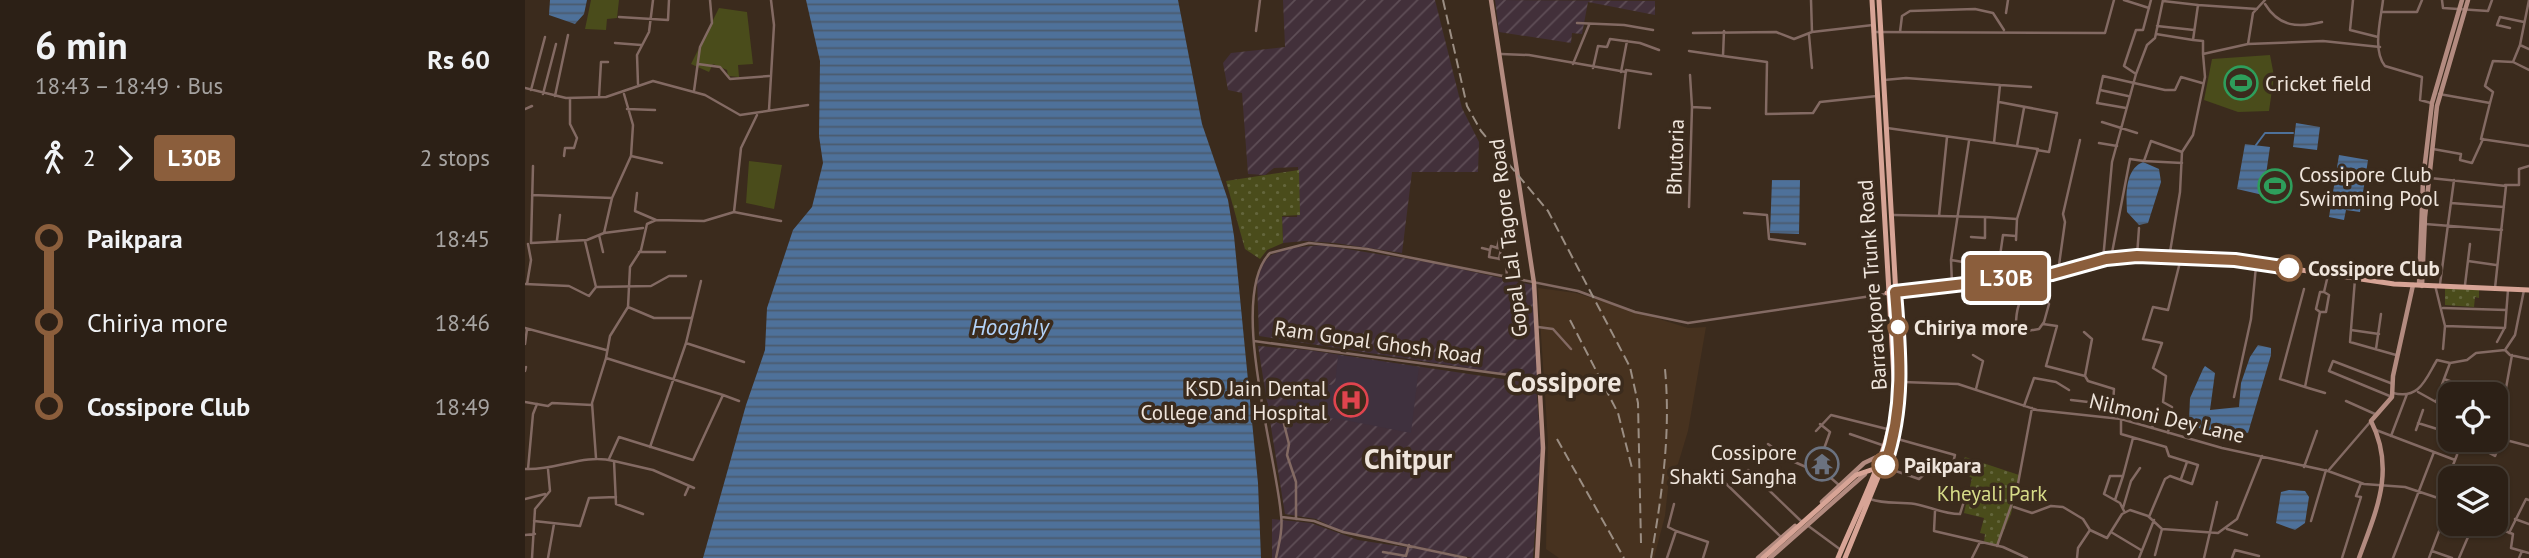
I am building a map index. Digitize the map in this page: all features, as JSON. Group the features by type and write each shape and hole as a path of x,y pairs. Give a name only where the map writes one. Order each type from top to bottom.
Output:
{"main road":[{"name":"Barrackpore Trunk Road","path":"1845,558 1884,467 1885,446 1898,382 1887,293 1872,0"},
{"name":"Barrackpore Trunk Road","path":"1838,558 1874,468 1885,455 1893,438 1898,382 1879,0"},
{"path":"1879,148 1888,148"},
{"path":"1887,293 2039,276 2103,260 2137,256 2256,262 2355,279 2418,285 2526,290"},
{"path":"1761,558 1861,472 1884,467"}],"street":[{"path":"638,84 636,61 649,32 653,0"},
{"path":"619,17 668,20 669,0"},
{"path":"694,91 700,47 712,23 710,0"},
{"path":"769,110 774,25 771,0"},
{"path":"1256,31 1260,0"},
{"name":"Gopal Lal Tagore Road","path":"1491,0 1534,283 1543,448 1537,558"},
{"path":"1811,0 1812,68"},
{"path":"2006,13 2008,0"},
{"path":"1693,33 1779,32 1794,40 1811,33 1873,29 1900,32 2105,33 2114,0"},
{"path":"2124,0 2149,8"},
{"path":"2136,75 2124,66 2136,30 2143,30 2151,0"},
{"path":"2103,260 2112,162 2133,83 2147,45 2156,34 2163,0 2256,9"},
{"path":"2353,0 2350,30 2378,37"},
{"path":"2383,0 2378,37 2381,62 2385,66 2422,77 2420,100 2435,103"},
{"path":"2382,12 2417,12 2422,0"},
{"path":"2442,0 2443,8 2488,10 2492,0"},
{"path":"2311,522 2327,470 2392,395 2399,356 2418,285 2433,149 2435,103 2463,8 2462,0"},
{"path":"2418,285 2423,180 2435,103 2463,8 2468,0"},
{"path":"2513,62 2520,46 2529,0"},
{"path":"2248,44 2256,9 2265,2 2270,13 2288,24 2300,26 2322,22"},
{"path":"2193,40 2198,5"},
{"path":"1900,32 1902,16 1910,11 1975,9 1993,13 2004,31"},
{"path":"2510,28 2497,25 2500,17 2524,22"},
{"path":"1577,23 1624,25 1653,30"},
{"path":"1573,64 1589,25"},
{"path":"2157,26 2194,30"},
{"path":"1723,57 1724,31"},
{"path":"2156,34 2203,41 2203,83 2193,135 2182,152 2169,258"},
{"path":"555,96 568,35"},
{"path":"531,90 545,37"},
{"path":"1593,68 1598,46 1607,47 1609,39 1660,50"},
{"path":"1621,72 1627,41"},
{"path":"2203,54 2248,44 2322,41 2380,47"},
{"path":"615,43 641,45"},
{"path":"543,94 556,44"},
{"path":"2520,46 2529,49"},
{"path":"1689,51 1767,62 1766,114 1813,113 1819,102 1877,96"},
{"path":"1499,54 1528,55 1593,68 1651,74"},
{"path":"2483,139 2480,136 2493,92 2485,86 2491,63 2497,60 2513,62 2529,70"},
{"path":"599,97 601,62 608,62"},
{"path":"698,64 720,67 730,79 771,76"},
{"path":"1619,128 1626,72"},
{"name":"Bhutoria","path":"1689,207 1692,107 1690,75"},
{"path":"2126,108 2097,103 2103,75 2165,90 2175,90 2181,76 2203,83"},
{"path":"1884,80 1906,78 2031,87"},
{"path":"525,88 570,98 599,97 623,93 638,84 662,82 694,91 735,113 758,114 808,105"},
{"path":"1994,143 2000,85"},
{"path":"2100,90 2129,96"},
{"path":"604,233 612,198 631,156 633,125 623,93"},
{"path":"2439,94 2490,103"},
{"path":"563,156 565,148 574,148 577,138 570,124 570,98"},
{"path":"1887,128 2049,152 2058,114 1999,102"},
{"path":"525,109 532,106"},
{"name":"Bhutoria","path":"1692,107 1710,108"},
{"path":"2017,146 2024,108"},
{"path":"627,109 655,110"},
{"path":"734,212 741,148 758,114"},
{"path":"2102,122 2137,133"},
{"path":"1938,216 1947,137"},
{"path":"2433,149 2461,154 2460,160 2472,163 2483,139"},
{"path":"2483,139 2529,146"},
{"path":"1952,284 1951,260 1969,140"},
{"path":"2058,272 2065,222 2063,214 2080,140"},
{"path":"2144,161 2151,141 2182,152"},
{"path":"2099,143 2117,146"},
{"path":"1997,279 2002,237 2016,238 2017,219 2038,150"},
{"path":"631,156 661,163"},
{"path":"2111,259 2130,159 2182,163"},
{"path":"533,166 528,244 531,260 526,284 569,286 589,296 596,287 656,285 669,276 686,276"},
{"path":"2430,178 2519,185 2519,169 2529,166"},
{"path":"2443,349 2445,326 2437,285 2453,180"},
{"path":"2495,288 2506,186"},
{"path":"638,193 635,211 656,220 704,221 734,212 781,221"},
{"path":"533,195 612,198"},
{"path":"2451,203 2505,207"},
{"path":"1744,213 1767,215 1769,239 1805,244"},
{"path":"557,240 559,215"},
{"path":"1890,215 2017,219"},
{"path":"1971,237 1985,238 1985,217"},
{"path":"528,244 585,240 604,233 643,228 656,220"},
{"path":"2425,224 2502,230"},
{"path":"596,458 592,405 616,324 628,307 630,267 639,251 643,228"},
{"path":"2137,256 2139,228"},
{"path":"599,235 603,252"},
{"path":"1497,248 1499,240 1507,242 1508,238"},
{"path":"585,240 596,287"},
{"path":"1276,558 1282,517 1261,402 1254,341 1255,274 1270,253 1287,246 1325,243 1367,249 1578,291 1636,312 1673,321 1697,322 1887,293"},
{"path":"2465,287 2470,244"},
{"path":"1499,259 1501,249 1491,246 1489,257 1499,259 1506,260 1507,278"},
{"path":"1482,248 1490,250"},
{"path":"639,251 665,252"},
{"path":"2168,433 2172,407 2163,402 2166,376 2153,368 2162,343 2143,339 2153,307 2168,310 2181,258"},
{"path":"1951,260 1969,263"},
{"path":"2468,261 2498,265"},
{"path":"2234,397 2251,319 2256,262"},
{"path":"2324,292 2328,275"},
{"path":"2039,276 2039,292 2049,304 2043,324 2034,331 2027,331 2016,323 2021,297 2027,291 2039,292"},
{"path":"2355,279 2350,342 2399,356"},
{"path":"650,447 686,343 701,281"},
{"path":"2304,289 2280,379 2325,393"},
{"path":"2497,342 2505,328 2508,289"},
{"path":"2393,384 2333,361 2329,371 2392,395 2417,391 2428,380 2435,361 2450,363 2467,360 2476,353 2505,349 2515,335 2526,290"},
{"path":"2320,292 2324,292 2329,295 2326,312 2320,312 2316,309 2320,292"},
{"path":"628,307 653,318 691,318"},
{"path":"2443,308 2507,310"},
{"path":"2305,387 2320,312"},
{"path":"2376,349 2381,314"},
{"path":"2043,324 2057,326 2046,366 2085,376"},
{"path":"1535,326 1553,329 1571,349"},
{"path":"2445,326 2505,328"},
{"path":"525,344 526,328 607,351"},
{"path":"2351,330 2379,334"},
{"path":"2087,331 2092,339 2085,376 2088,381 2114,389 2112,418"},
{"name":"Ram Gopal Ghosh Road","path":"1254,341 1539,379"},
{"path":"686,343 744,362"},
{"path":"2505,349 2512,355 2529,359"},
{"path":"1973,355 1983,361 1976,389"},
{"path":"2507,382 2512,355"},
{"path":"606,358 739,401"},
{"path":"2417,391 2436,402 2450,363"},
{"path":"2340,376 2344,365"},
{"path":"2024,406 2030,380 2033,378 2056,382 2069,390"},
{"path":"2444,379 2451,382"},
{"name":"Nilmoni Dey Lane","path":"1898,382 1943,382 1976,389 2032,408 2121,419 2304,467 2327,470 2361,483 2419,490 2438,497"},
{"path":"2391,436 2407,394"},
{"path":"609,459 619,437 693,460 723,396"},
{"path":"2071,400 2113,405"},
{"path":"2346,401 2375,414"},
{"path":"525,402 592,405"},
{"path":"537,404 527,469 548,468 596,458 609,459 653,470 694,488"},
{"path":"2152,428 2158,406"},
{"path":"1997,546 2013,506 2032,408"},
{"path":"2416,430 2423,410"},
{"path":"1816,431 1831,415 1890,430"},
{"path":"1283,419 1289,444 1287,455 1296,482 1296,519"},
{"path":"2121,419 2121,434 2166,447 2169,456 2199,465 2192,484 2170,476 2165,479 2149,517"},
{"path":"2359,558 2383,484 2380,443 2371,421"},
{"path":"2419,423 2438,429"},
{"path":"1816,471 1830,432 1820,424"},
{"path":"2375,430 2455,460"},
{"path":"2304,467 2317,431"},
{"path":"1850,434 1885,446"},
{"path":"1884,467 1919,479 1930,469 1948,473 1951,471 1955,455 1893,438"},
{"path":"2115,500 2133,438"},
{"path":"2508,441 2529,446"},
{"path":"1768,444 1790,460 1816,471 1840,486"},
{"path":"2393,558 2434,452"},
{"path":"2453,466 2457,452"},
{"path":"1761,558 1875,455 1885,455"},
{"path":"2227,529 2243,510 2262,456"},
{"path":"614,461 618,506 643,514"},
{"path":"2181,479 2187,461"},
{"path":"532,558 535,509 548,493 548,468"},
{"path":"1770,558 1874,468"},
{"path":"2013,506 2032,513 2051,506 2063,508 2083,519 2090,530 2107,538 2124,510 2131,481 2140,468"},
{"path":"1748,470 1801,521"},
{"path":"1716,474 1782,538"},
{"path":"2123,476 2110,475 2104,494 2115,500 2124,510 2154,520 2162,529 2210,533 2227,529 2247,535"},
{"path":"2342,558 2361,497 2356,496 2361,483"},
{"path":"685,495 689,485"},
{"path":"525,499 548,493"},
{"path":"2529,494 2509,533 2514,538 2511,548 2529,553"},
{"path":"1870,499 1891,505 1913,503 1935,511 1960,514 1966,495"},
{"path":"534,521 580,526 589,498 616,497"},
{"path":"2204,558 2217,502"},
{"path":"1674,504 1668,527 1708,542 1703,558"},
{"path":"1935,511 1934,531 1997,546 2027,558"},
{"path":"1282,517 1466,558"},
{"path":"2515,519 2529,524"},
{"path":"2139,558 2154,520"},
{"path":"548,558 554,523"},
{"path":"1807,525 1841,550"},
{"path":"2155,555 2162,529"},
{"path":"2077,558 2077,548 2090,530"},
{"path":"1667,558 1676,531"},
{"path":"2111,532 2141,550"},
{"path":"525,535 535,534"},
{"path":"2429,558 2438,535"},
{"path":"2459,558 2468,536"},
{"path":"1972,558 1980,542"},
{"path":"1384,552 1406,556 1409,545"},
{"path":"2232,558 2235,550 2259,556"},
{"path":"2432,551 2452,558"},
{"path":"2519,558 2522,551"}],"shaded area":[{"path":"1283,0 1435,0 1462,108 1479,142 1478,172 1412,172 1402,253 1335,243 1283,243 1282,217 1297,217 1298,167 1274,168 1265,175 1248,174 1242,93 1228,90 1223,63 1231,53 1285,47"},
{"path":"1495,0 1655,1 1655,15 1588,2 1582,34 1572,33 1571,43 1499,32"},
{"path":"1322,245 1433,263 1533,285 1539,379 1259,336 1257,280 1263,263 1271,255 1290,248"},
{"path":"1538,288 1576,293 1688,328 1706,327 1688,431 1678,464 1670,470 1665,516 1654,558 1559,558 1546,549 1548,442"},
{"path":"1258,346 1308,350 1536,384 1541,447 1533,558 1473,558 1341,531 1316,519 1285,514"},
{"name":"KSD Jain Dental College and Hospital","path":"1338,355 1419,367 1411,433 1339,419 1291,415 1281,382 1335,385"},
{"path":"1272,519 1311,523 1358,540 1451,554 1460,558 1272,558"}],"green space":[{"path":"591,0 619,0 617,18 607,19 606,30 585,29"},
{"path":"719,8 747,12 753,64 738,65 739,77 728,76 727,70 713,64 709,72 691,64"},
{"name":"Cricket field","path":"2270,55 2274,76 2269,111 2238,112 2204,100 2212,59"},
{"path":"749,161 782,165 774,209 746,203"},
{"path":"1299,170 1300,215 1282,216 1283,243 1267,250 1260,259 1245,249 1226,181"},
{"path":"2445,288 2479,288 2479,298 2475,297 2474,307 2445,305"},
{"name":"Kheyali Park","path":"1965,457 2019,475 2011,514 1997,546 1984,542 1985,534 1980,533 1984,518 1964,513 1972,478 1960,471"}],"water":[{"path":"550,0 587,0 584,14 575,24 549,15"},
{"name":"Hooghly","path":"806,0 1178,0 1202,124 1228,200 1234,236 1258,483 1261,558 703,558 746,405 765,350 767,308 793,230 812,207 823,163 819,136 820,61"},
{"path":"2296,123 2320,127 2317,150 2293,147"},
{"path":"2245,144 2270,147 2263,195 2237,189"},
{"path":"2339,155 2368,160 2360,212 2346,210 2344,220 2329,217"},
{"path":"2143,162 2159,169 2161,182 2148,223 2139,225 2127,212 2127,191 2133,170"},
{"path":"1772,180 1800,180 1799,234 1770,233"},
{"path":"2258,345 2271,348 2271,355 2248,433 2209,431 2189,421 2190,398 2205,366 2215,373 2210,410 2239,407 2241,383 2250,357"},
{"path":"2305,491 2309,497 2305,523 2295,530 2276,523 2281,492"}],"waterway":[{"path":"2256,145 2265,133 2293,133"}],"railway":[{"path":"1443,0 1467,106 1481,131 1548,211 1630,367 1638,403 1641,543"},
{"path":"1570,320 1618,413 1632,468"},
{"path":"1651,558 1666,440 1665,369"},
{"path":"1557,439 1624,558"}],"bus line":[{"name":"L30B","path":"1885,465 1900,401 1895,292 2052,274 2106,259 2137,256 2235,260 2289,268"}],"place":[{"name":"Cricket field","path":"2241,83"},
{"name":"Cossipore Club Swimming Pool","path":"2275,186"},
{"name":"Cossipore Club","path":"2289,268"},
{"name":"Chiriya more","path":"1898,327"},
{"name":"KSD Jain Dental College and Hospital","path":"1351,400"},
{"name":"Cossipore Shakti Sangha","path":"1822,464"},
{"name":"Paikpara","path":"1885,465"}],"district":[{"name":"Cossipore","path":"1564,381"},
{"name":"Chitpur","path":"1408,458"}]}
